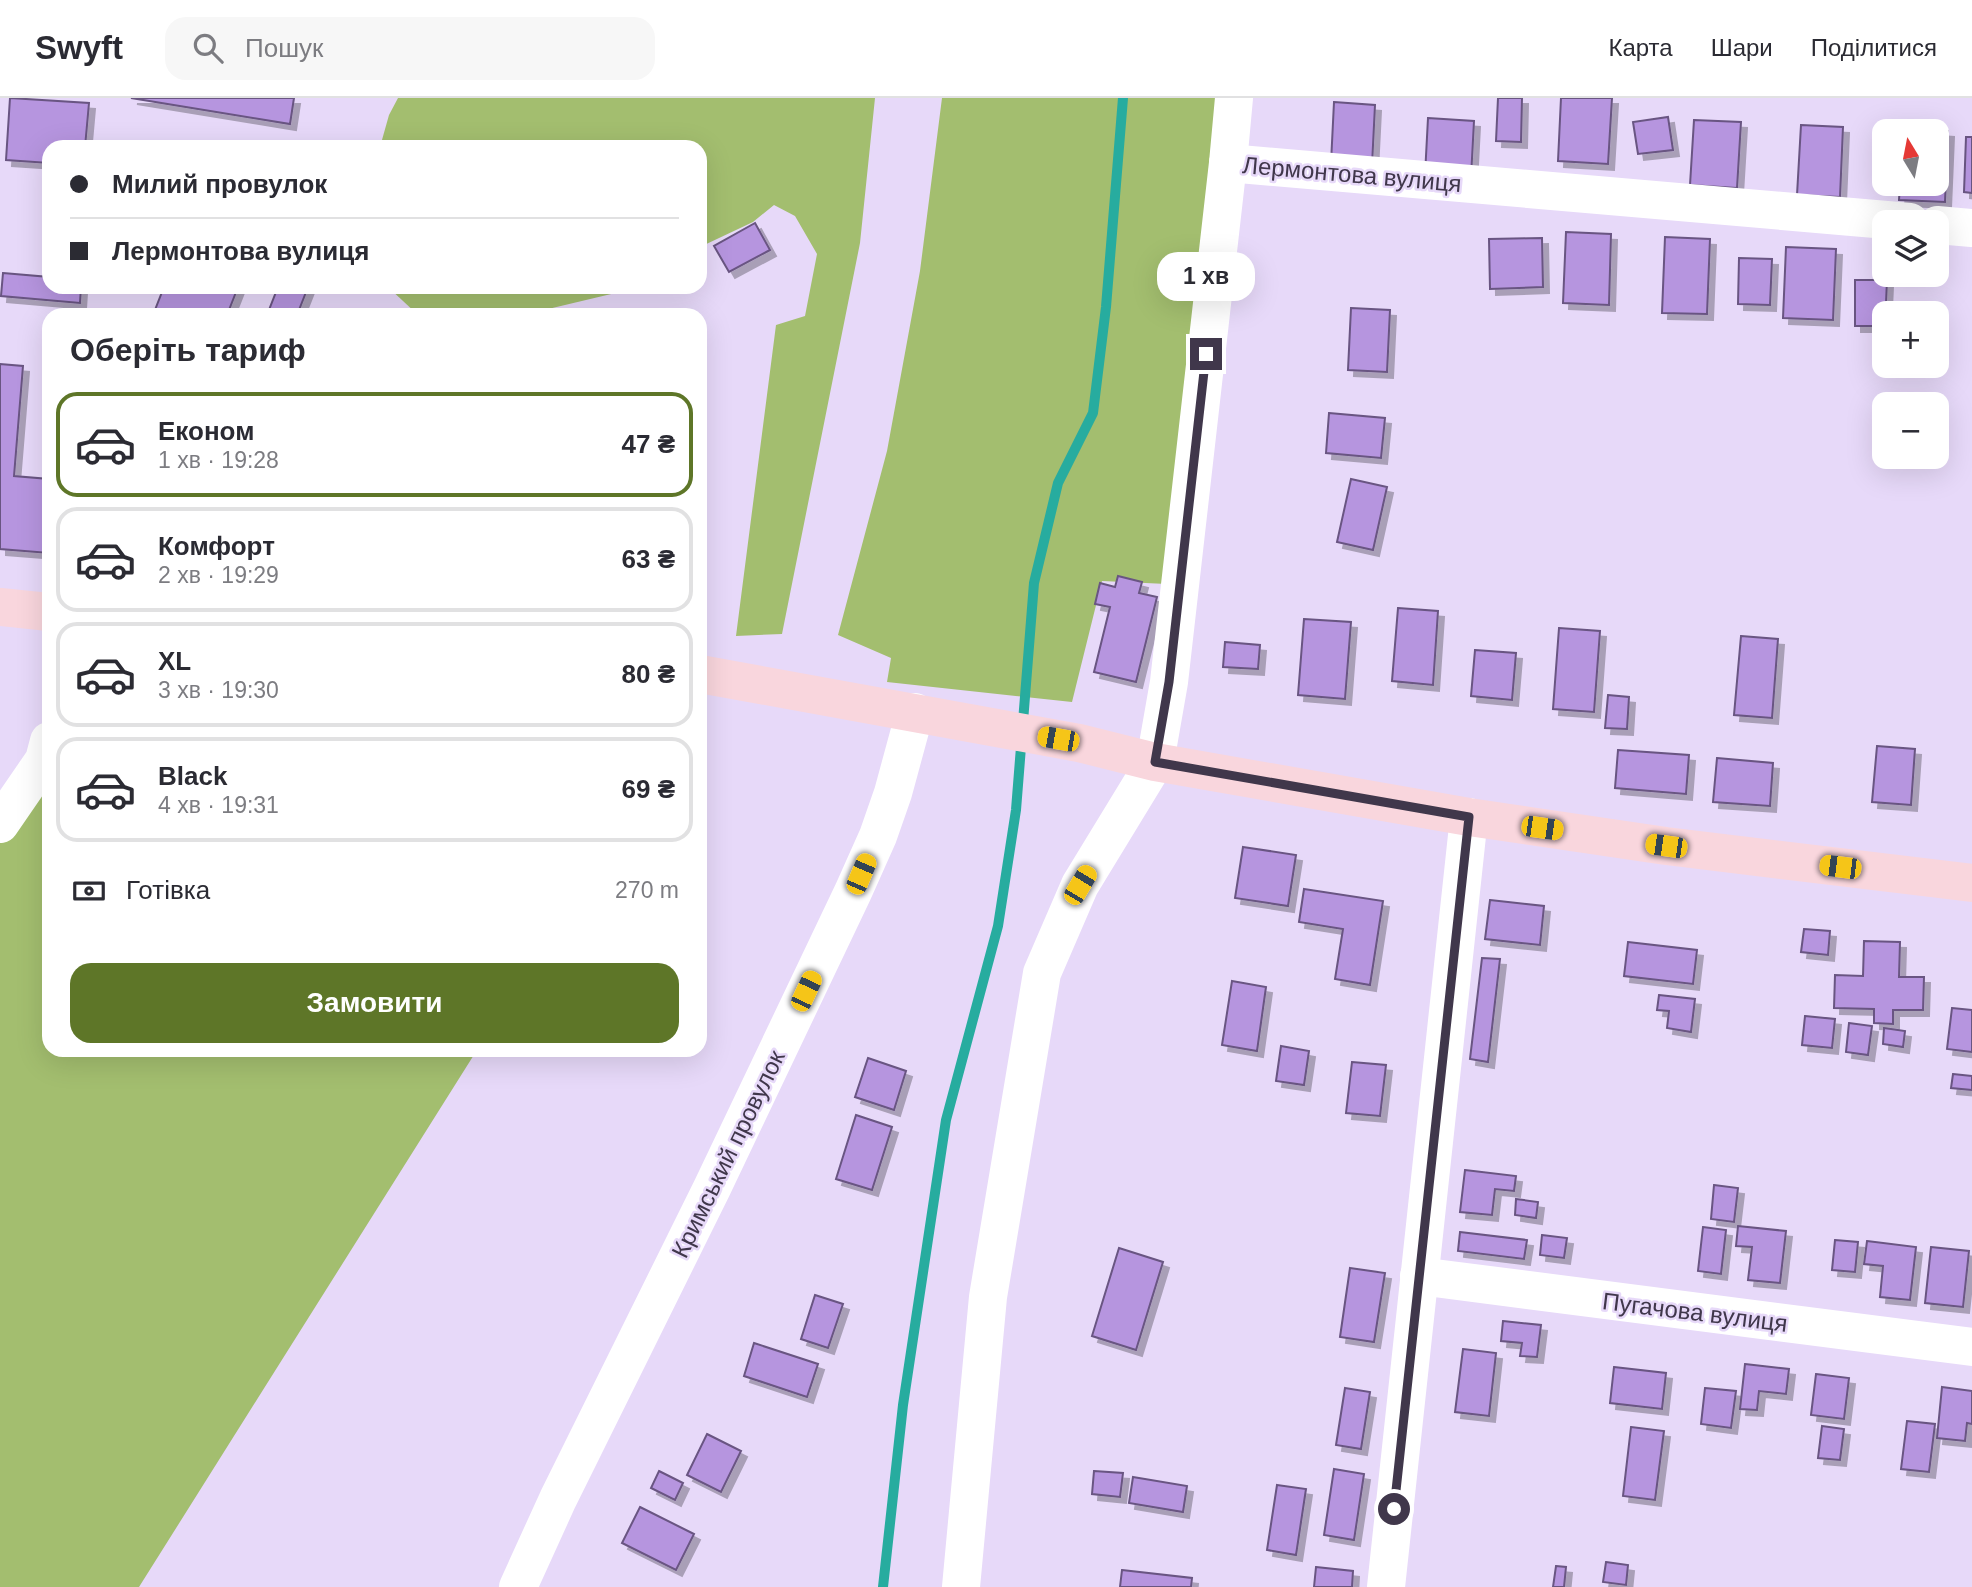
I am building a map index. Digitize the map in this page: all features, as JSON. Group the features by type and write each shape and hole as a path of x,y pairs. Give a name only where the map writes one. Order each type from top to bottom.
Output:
{"main road":[{"path":"0,607 42,611"},
{"path":"707,675 1079,743 1155,762 1469,817 1666,846 1972,883"}],"street":[{"path":"1228,163 1234,98"},
{"name":"Лермонтова вулиця","path":"1155,762 1169,682 1228,163 1872,219"},
{"path":"1949,226 1972,228"},
{"name":"Кримський провулок","path":"518,1587 558,1499 712,1188 853,892 885,815 915,712"},
{"path":"961,1587 988,1297 1042,972 1080,885 1155,762"},
{"path":"0,824 42,763"},
{"path":"1386,1587 1469,817"},
{"name":"Пугачова вулиця","path":"1419,1276 1972,1347"}],"green space":[{"path":"398,98 875,98 860,243 782,634 736,636 776,325 805,316 817,254 795,216 774,205 753,222 707,244 707,140 382,140 389,115"},
{"path":"942,98 1216,98 1167,584 1102,581 1072,702 887,682 891,658 838,635 887,451 920,271"},
{"path":"396,294 611,294 552,308 410,308"},
{"path":"42,773 42,1057 473,1057 139,1587 0,1587 0,836"}],"building":[{"path":"10,98 89,103 86,140 42,140 42,163 6,160"},
{"path":"131,98 294,98 290,124"},
{"path":"1498,98 1522,98 1521,142 1496,141"},
{"path":"1561,98 1612,98 1608,164 1558,161"},
{"path":"1334,102 1375,105 1372,165 1331,163"},
{"path":"1668,117 1673,150 1638,154 1633,122"},
{"path":"1428,118 1474,121 1471,177 1425,175"},
{"path":"1694,120 1741,122 1737,188 1690,185"},
{"path":"1801,125 1843,127 1840,197 1797,195"},
{"path":"1966,137 1972,137 1972,193 1964,192"},
{"path":"1899,196 1945,196 1945,202 1899,200"},
{"path":"755,223 770,250 729,272 714,246"},
{"path":"1566,232 1611,234 1609,305 1563,303"},
{"path":"1665,237 1710,239 1707,314 1662,313"},
{"path":"1542,238 1543,287 1490,289 1489,239"},
{"path":"1786,247 1836,249 1833,320 1783,318"},
{"path":"1739,258 1772,259 1770,305 1738,304"},
{"path":"3,273 42,276 42,294 81,294 80,303 1,296"},
{"path":"1855,280 1872,280 1872,287 1887,287 1886,301 1872,301 1872,326 1855,326"},
{"path":"161,294 235,294 230,308 156,308"},
{"path":"275,294 305,294 300,308 270,308"},
{"path":"1351,308 1390,310 1387,372 1348,370"},
{"path":"0,364 23,366 14,476 42,478 42,552 0,549"},
{"path":"1329,413 1385,418 1381,458 1326,453"},
{"path":"1351,479 1387,487 1373,550 1337,542"},
{"path":"1118,576 1142,582 1139,593 1157,597 1136,682 1094,672 1110,607 1095,604 1100,583 1115,587"},
{"path":"1398,608 1438,611 1433,685 1392,681"},
{"path":"1304,619 1351,622 1345,699 1298,695"},
{"path":"1559,628 1600,631 1594,712 1553,709"},
{"path":"1741,636 1778,639 1772,718 1734,715"},
{"path":"1225,642 1260,645 1258,669 1223,667"},
{"path":"1475,650 1516,653 1512,700 1471,696"},
{"path":"1608,695 1629,697 1627,729 1605,728"},
{"path":"1877,746 1915,749 1911,805 1872,802"},
{"path":"1618,750 1689,755 1686,794 1615,788"},
{"path":"1717,758 1773,763 1770,806 1713,802"},
{"path":"1243,847 1296,855 1288,906 1235,898"},
{"path":"1304,889 1383,901 1370,985 1335,979 1343,929 1299,922"},
{"path":"1490,900 1544,906 1540,945 1485,939"},
{"path":"1804,929 1830,931 1828,955 1801,952"},
{"path":"1864,941 1900,942 1899,977 1924,977 1923,1010 1893,1010 1893,1024 1874,1023 1874,1009 1834,1008 1835,975 1863,976"},
{"path":"1628,942 1697,950 1693,984 1624,976"},
{"path":"1482,958 1500,959 1488,1062 1470,1059"},
{"path":"1232,981 1266,987 1257,1051 1222,1045"},
{"path":"1659,995 1695,999 1691,1032 1667,1028 1669,1011 1657,1010"},
{"path":"1952,1008 1972,1010 1972,1052 1947,1049"},
{"path":"1805,1016 1835,1019 1832,1048 1802,1045"},
{"path":"1849,1023 1872,1026 1868,1055 1846,1052"},
{"path":"1884,1028 1905,1031 1903,1047 1883,1044"},
{"path":"1281,1046 1309,1051 1304,1085 1276,1081"},
{"path":"868,1058 906,1071 894,1110 855,1097"},
{"path":"1352,1062 1386,1065 1380,1116 1346,1113"},
{"path":"1953,1074 1972,1076 1972,1090 1951,1088"},
{"path":"856,1115 892,1127 872,1190 836,1179"},
{"path":"1465,1170 1516,1176 1514,1191 1495,1189 1492,1215 1460,1212"},
{"path":"1714,1185 1738,1188 1734,1222 1711,1219"},
{"path":"1516,1199 1538,1202 1536,1218 1515,1215"},
{"path":"1738,1226 1786,1231 1780,1283 1748,1280 1752,1247 1736,1246"},
{"path":"1703,1227 1726,1230 1721,1274 1698,1271"},
{"path":"1460,1232 1527,1240 1524,1259 1458,1251"},
{"path":"1542,1235 1567,1238 1564,1258 1540,1255"},
{"path":"1835,1240 1858,1242 1855,1272 1832,1270"},
{"path":"1867,1241 1916,1247 1910,1300 1880,1297 1883,1266 1864,1264"},
{"path":"1931,1247 1969,1251 1963,1307 1925,1303"},
{"path":"1119,1248 1163,1262 1136,1350 1092,1336"},
{"path":"1350,1268 1385,1273 1374,1342 1340,1337"},
{"path":"815,1295 843,1304 828,1348 801,1339"},
{"path":"1503,1321 1541,1325 1537,1357 1520,1356 1522,1343 1501,1341"},
{"path":"754,1343 818,1364 807,1397 744,1376"},
{"path":"1463,1349 1496,1353 1489,1416 1455,1412"},
{"path":"1745,1364 1789,1369 1786,1394 1759,1391 1757,1410 1740,1409"},
{"path":"1614,1367 1666,1373 1662,1409 1610,1403"},
{"path":"1816,1374 1849,1378 1844,1419 1811,1415"},
{"path":"1942,1387 1972,1391 1972,1424 1967,1423 1965,1441 1937,1438"},
{"path":"1345,1388 1370,1392 1361,1449 1336,1445"},
{"path":"1705,1388 1736,1391 1731,1428 1701,1424"},
{"path":"1907,1421 1935,1424 1929,1472 1901,1469"},
{"path":"1822,1426 1844,1429 1840,1460 1818,1458"},
{"path":"1631,1427 1664,1431 1655,1500 1623,1496"},
{"path":"707,1434 741,1451 721,1492 687,1475"},
{"path":"1334,1469 1364,1474 1354,1540 1324,1535"},
{"path":"659,1471 683,1483 675,1500 651,1488"},
{"path":"1094,1471 1123,1473 1120,1497 1092,1494"},
{"path":"1133,1477 1187,1486 1183,1512 1129,1503"},
{"path":"1277,1485 1306,1489 1296,1555 1267,1550"},
{"path":"640,1507 694,1534 676,1570 622,1543"},
{"path":"1606,1562 1628,1565 1626,1585 1603,1582"},
{"path":"1556,1566 1566,1567 1564,1587 1553,1587"},
{"path":"1316,1567 1353,1571 1352,1587 1314,1587"},
{"path":"1122,1570 1192,1578 1191,1587 1120,1587"}],"waterway":[{"path":"883,1587 903,1405 946,1120 998,926 1016,810 1034,583 1058,483 1093,413 1106,307 1123,98"}],"route":[{"path":"1206,354 1169,682 1155,762 1469,817 1394,1509"}]}
